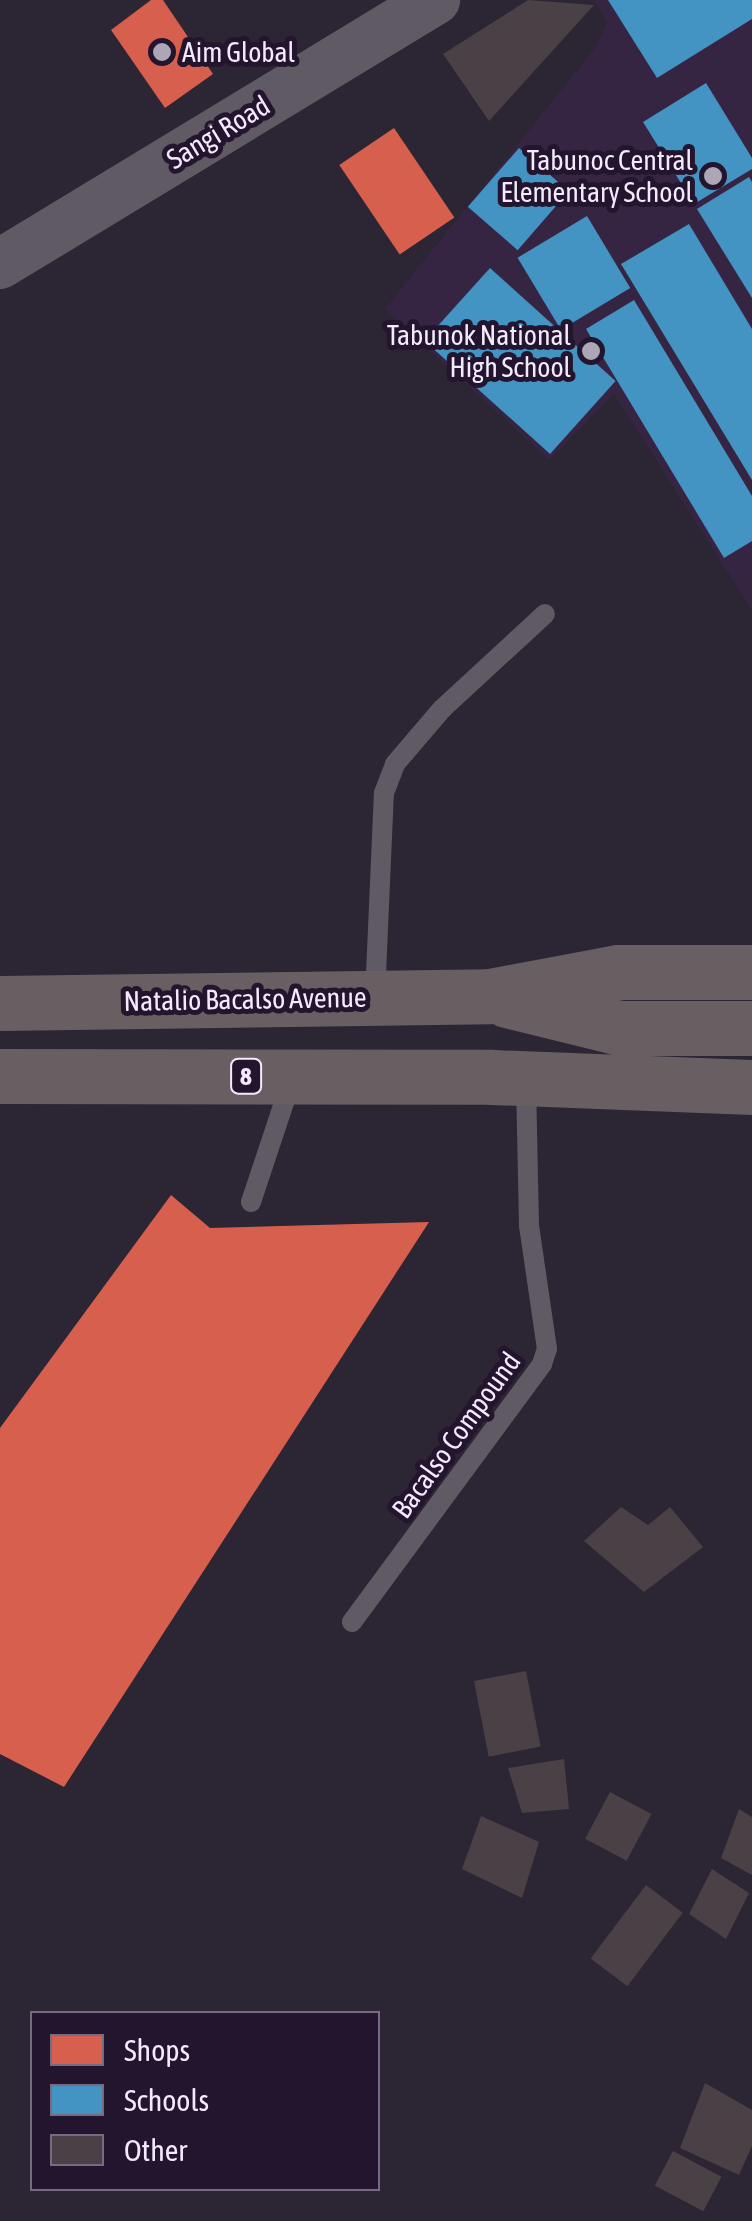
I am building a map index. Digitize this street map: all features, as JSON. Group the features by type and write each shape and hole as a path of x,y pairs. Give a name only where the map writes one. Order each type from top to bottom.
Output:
{"main road":[{"name":"Natalio Bacalso Avenue","path":"0,1003 490,996 618,972 752,972"},
{"name":"Natalio Bacalso Avenue","path":"490,996 620,1028"},
{"name":"8","path":"0,1076 508,1079 620,1028 752,1028"},
{"path":"508,1079 752,1087"}],"street":[{"name":"Sangi Road","path":"0,264 435,0"}],"lane":[{"path":"376,997 384,792 395,764 442,709 545,614"},
{"path":"251,1202 293,1076"},
{"name":"Bacalso Compound","path":"352,1622 542,1364 546,1349 508,1079"}],"shaded area":[{"name":"Tabunok National High School","path":"594,0 752,0 752,610 614,394 549,460 385,309 595,48 607,23"}],"building: Shops":[{"name":"Aim Global","path":"151,0 163,0 213,74 165,108 111,30"},
{"path":"394,128 454,218 400,254 339,165"},
{"path":"171,1195 210,1228 429,1222 64,1787 0,1754 0,1428"}],"building: Schools":[{"path":"608,0 752,0 752,19 657,78"},
{"path":"706,83 752,158 752,169 694,204 643,122"},
{"path":"519,148 569,191 518,250 468,207"},
{"path":"749,177 752,182 752,298 697,209"},
{"path":"587,216 630,288 561,330 518,258"},
{"path":"689,224 752,329 752,480 621,264"},
{"path":"490,268 616,381 550,454 424,341"},
{"path":"634,300 752,496 752,541 724,558 586,329"}],"building: Other":[{"path":"528,0 594,5 489,121 443,54"},
{"path":"621,1507 648,1525 670,1507 703,1547 644,1592 584,1541"},
{"path":"526,1671 541,1747 489,1757 474,1681"},
{"path":"564,1759 569,1809 522,1813 508,1768"},
{"path":"610,1792 651,1814 627,1861 585,1839"},
{"path":"739,1809 752,1817 752,1875 721,1858"},
{"path":"481,1816 539,1842 522,1898 462,1869"},
{"path":"712,1869 749,1893 726,1939 689,1914"},
{"path":"646,1885 683,1913 627,1986 591,1958"},
{"path":"705,2083 752,2110 752,2146 739,2175 680,2148"},
{"path":"673,2151 722,2177 703,2211 655,2185"}],"place":[{"name":"Aim Global","path":"162,52"},
{"name":"Tabunoc Central Elementary School","path":"713,176"},
{"name":"Tabunok National High School","path":"591,351"}]}
